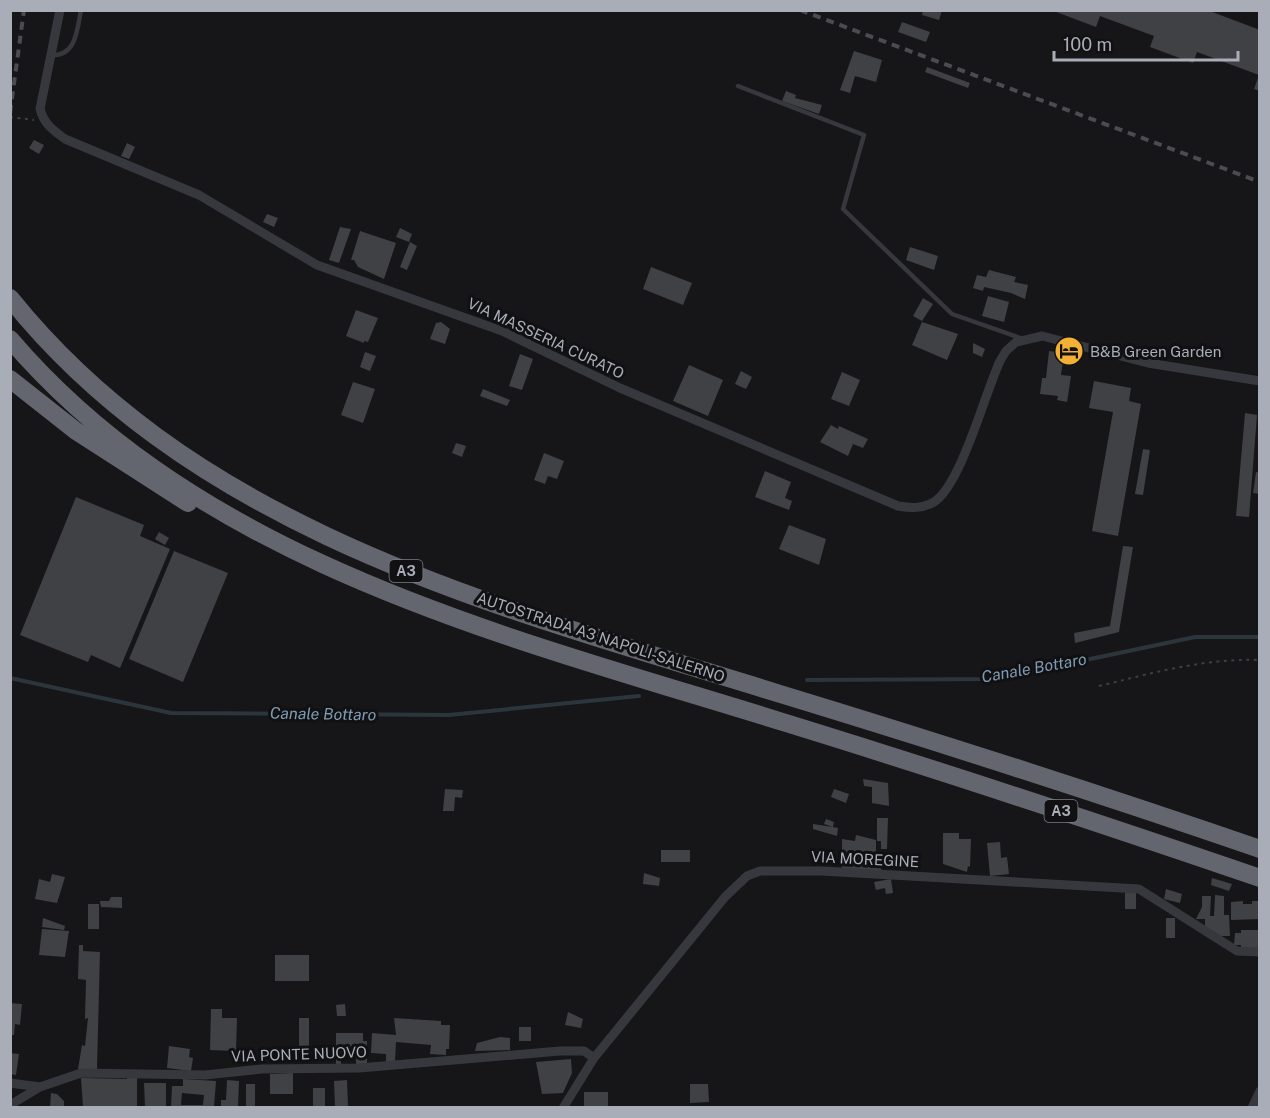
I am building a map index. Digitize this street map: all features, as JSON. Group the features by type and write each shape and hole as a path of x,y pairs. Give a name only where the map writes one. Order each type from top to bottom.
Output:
{"highway":[{"name":"AUTOSTRADA A3 NAPOLI-SALERNO","path":"10,298 74,368 154,436 251,498 377,559 454,589 597,638 1050,779 1260,849"},
{"name":"AUTOSTRADA A3 NAPOLI-SALERNO","path":"10,339 54,385 140,458 277,542 379,588 487,629 931,768 1260,878"},
{"path":"10,379 76,430 165,490 215,517 277,542"}],"street":[{"path":"42,119 41,96 60,10"},
{"name":"VIA MASSERIA CURATO","path":"42,119 51,129 65,138 199,195 317,265 492,327 639,396 898,506 922,507 933,502 950,487 1000,361 1006,351 1023,339"},
{"path":"1023,339 1042,336 1140,361 1260,381"},
{"name":"VIA MOREGINE","path":"563,1107 594,1058 725,897 747,876 760,871 822,871 1139,889 1237,951 1260,952"},
{"name":"VIA PONTE NUOVO","path":"10,1105 40,1087 67,1076 93,1072 205,1075 262,1069 359,1068 560,1051 584,1051 594,1058"},
{"path":"10,1083 40,1087"},
{"path":"1252,1107 1260,1091"}],"lane":[{"path":"49,55 60,56 72,46 81,10"},
{"path":"738,86 864,135 843,209 952,314 1023,339"}],"path":[{"path":"10,117 30,121 42,119"},
{"path":"1099,686 1192,663 1225,659 1260,660"}],"building":[{"path":"923,10 942,10 939,20 922,15"},
{"path":"1051,10 1207,10 1260,30 1260,91 1254,89 1259,75 1197,52 1193,63 1150,47 1154,36 1100,16 1096,27"},
{"path":"902,22 930,32 926,42 898,32"},
{"path":"854,51 882,60 876,82 855,76 850,93 840,90"},
{"path":"927,67 970,83 968,88 925,72"},
{"path":"786,91 796,95 795,98 822,105 819,114 782,101"},
{"path":"34,140 44,145 39,154 29,148"},
{"path":"127,143 135,147 129,159 121,156"},
{"path":"267,214 278,218 274,227 263,222"},
{"path":"340,227 351,229 339,263 329,260"},
{"path":"400,228 412,234 409,242 396,237"},
{"path":"360,231 396,243 384,279 358,267 354,260 351,260"},
{"path":"410,242 417,246 407,270 400,267"},
{"path":"910,247 938,256 934,270 906,260"},
{"path":"651,267 692,283 683,305 643,289"},
{"path":"989,270 1016,277 1014,282 1028,285 1025,299 1011,293 984,287 983,291 973,288 977,275 986,277"},
{"path":"988,296 1009,302 1004,322 982,316"},
{"path":"923,298 933,304 922,321 913,316"},
{"path":"356,310 378,318 368,342 364,341 364,343 346,336"},
{"path":"441,322 450,329 445,344 430,339 436,323"},
{"path":"922,322 958,334 947,360 912,345"},
{"path":"973,343 985,349 982,357 973,353"},
{"path":"1049,351 1064,353 1061,375 1071,376 1067,402 1057,400 1058,396 1040,394 1042,378 1046,378"},
{"path":"365,352 376,356 370,371 360,367"},
{"path":"520,354 533,359 522,390 509,386"},
{"path":"689,365 723,380 708,416 673,401"},
{"path":"741,371 752,377 746,389 735,384"},
{"path":"842,372 860,380 849,406 831,399"},
{"path":"1094,381 1131,388 1129,401 1141,404 1118,536 1092,531 1113,412 1089,408"},
{"path":"353,382 375,389 363,423 341,415"},
{"path":"483,389 510,400 507,406 480,396"},
{"path":"1245,413 1257,415 1249,517 1236,516"},
{"path":"831,425 838,429 839,426 868,439 863,448 853,444 848,456 820,442"},
{"path":"456,443 466,446 462,457 452,453"},
{"path":"1143,449 1150,450 1143,495 1135,494"},
{"path":"544,453 564,461 557,479 548,476 545,484 534,480"},
{"path":"765,471 791,482 785,498 792,501 789,510 755,497"},
{"path":"1256,472 1260,473 1260,494 1253,493"},
{"path":"76,497 144,525 140,536 170,549 120,668 91,655 88,662 20,635"},
{"path":"789,525 826,539 819,565 779,549"},
{"path":"159,532 169,538 165,545 155,539"},
{"path":"1123,546 1133,547 1119,632 1075,643 1074,633 1110,626"},
{"path":"174,551 228,573 183,682 129,659"},
{"path":"863,779 888,783 889,806 872,803 872,787 864,786"},
{"path":"445,789 463,790 462,798 455,797 454,811 443,811"},
{"path":"834,789 849,794 846,803 831,797"},
{"path":"877,818 888,818 887,849 881,849 881,841 877,841"},
{"path":"826,819 834,822 833,827 824,824"},
{"path":"813,824 838,828 837,836 813,829"},
{"path":"943,833 959,833 959,839 971,839 970,867 968,866 967,872 943,864"},
{"path":"856,835 876,840 876,865 881,865 882,873 842,871 842,839 855,841"},
{"path":"1000,842 1001,858 1007,857 1009,874 990,876 987,843"},
{"path":"661,850 690,850 690,862 661,862"},
{"path":"644,873 660,878 659,886 643,884"},
{"path":"52,874 65,877 57,903 35,899 39,879 50,882"},
{"path":"1212,878 1232,884 1229,891 1211,885"},
{"path":"891,879 893,893 886,894 885,888 876,890 874,882"},
{"path":"1166,889 1182,894 1180,903 1164,899"},
{"path":"1125,892 1136,892 1136,909 1125,909"},
{"path":"1215,895 1224,896 1224,915 1229,915 1230,936 1219,936 1205,928 1205,919 1196,919 1202,907 1202,896 1211,896 1210,916 1214,916"},
{"path":"111,897 122,897 122,908 101,907 100,901 109,901"},
{"path":"1243,901 1243,904 1252,904 1252,901 1260,901 1260,919 1231,920 1231,902"},
{"path":"88,904 99,904 99,929 88,929"},
{"path":"43,918 65,926 64,930 42,927"},
{"path":"1166,918 1175,918 1175,938 1166,938"},
{"path":"42,929 69,931 65,957 39,955"},
{"path":"1241,930 1260,930 1260,948 1241,948 1241,945 1234,945 1235,933 1241,933"},
{"path":"79,945 83,945 83,951 100,952 97,1069 78,1069 82,1045 85,1046 88,1018 85,1019 86,980 78,979"},
{"path":"275,955 309,955 309,981 275,981"},
{"path":"10,1003 22,1004 20,1025 15,1024 14,1035 10,1035"},
{"path":"345,1004 346,1016 337,1016 336,1005"},
{"path":"211,1009 222,1009 222,1018 237,1018 236,1051 210,1050"},
{"path":"568,1012 583,1019 581,1028 565,1025"},
{"path":"299,1018 309,1018 309,1054 299,1054"},
{"path":"394,1018 441,1021 441,1025 450,1025 449,1049 446,1049 446,1055 430,1054 431,1045 396,1042 395,1062 386,1063 386,1054 371,1053 372,1033 396,1035"},
{"path":"519,1027 531,1027 531,1041 519,1041"},
{"path":"336,1033 363,1033 363,1041 367,1041 367,1065 356,1066 356,1058 361,1058 361,1056 341,1056 341,1065 336,1065"},
{"path":"500,1037 510,1038 510,1050 475,1051 477,1043"},
{"path":"169,1046 190,1049 189,1057 193,1058 191,1071 167,1068"},
{"path":"10,1053 19,1054 16,1075 10,1074"},
{"path":"571,1059 572,1073 563,1093 542,1094 536,1062"},
{"path":"293,1073 293,1094 270,1094 270,1074"},
{"path":"127,1077 137,1077 137,1107 83,1107 81,1078 127,1079"},
{"path":"183,1079 216,1081 214,1107 171,1107 172,1086 183,1086","holes":["182,1093 204,1095 203,1105 181,1105"]},
{"path":"227,1080 239,1081 238,1107 221,1107 221,1100 226,1100"},
{"path":"347,1080 348,1107 335,1107 334,1081"},
{"path":"144,1083 166,1083 166,1107 145,1107"},
{"path":"246,1084 255,1084 255,1107 246,1107"},
{"path":"690,1084 708,1084 709,1102 690,1103"},
{"path":"313,1088 325,1088 325,1107 313,1107"},
{"path":"584,1092 608,1092 608,1107 584,1107"},
{"path":"51,1093 57,1094 64,1101 64,1107 50,1107"}],"waterway":[{"name":"Canale Bottaro","path":"807,680 995,679 1195,637 1260,637"},
{"name":"Canale Bottaro","path":"10,678 171,713 449,715 639,696"}],"railway":[{"path":"10,113 24,10"},
{"path":"800,10 1260,182"}],"place":[{"name":"B&B Green Garden","path":"1069,351"}]}
